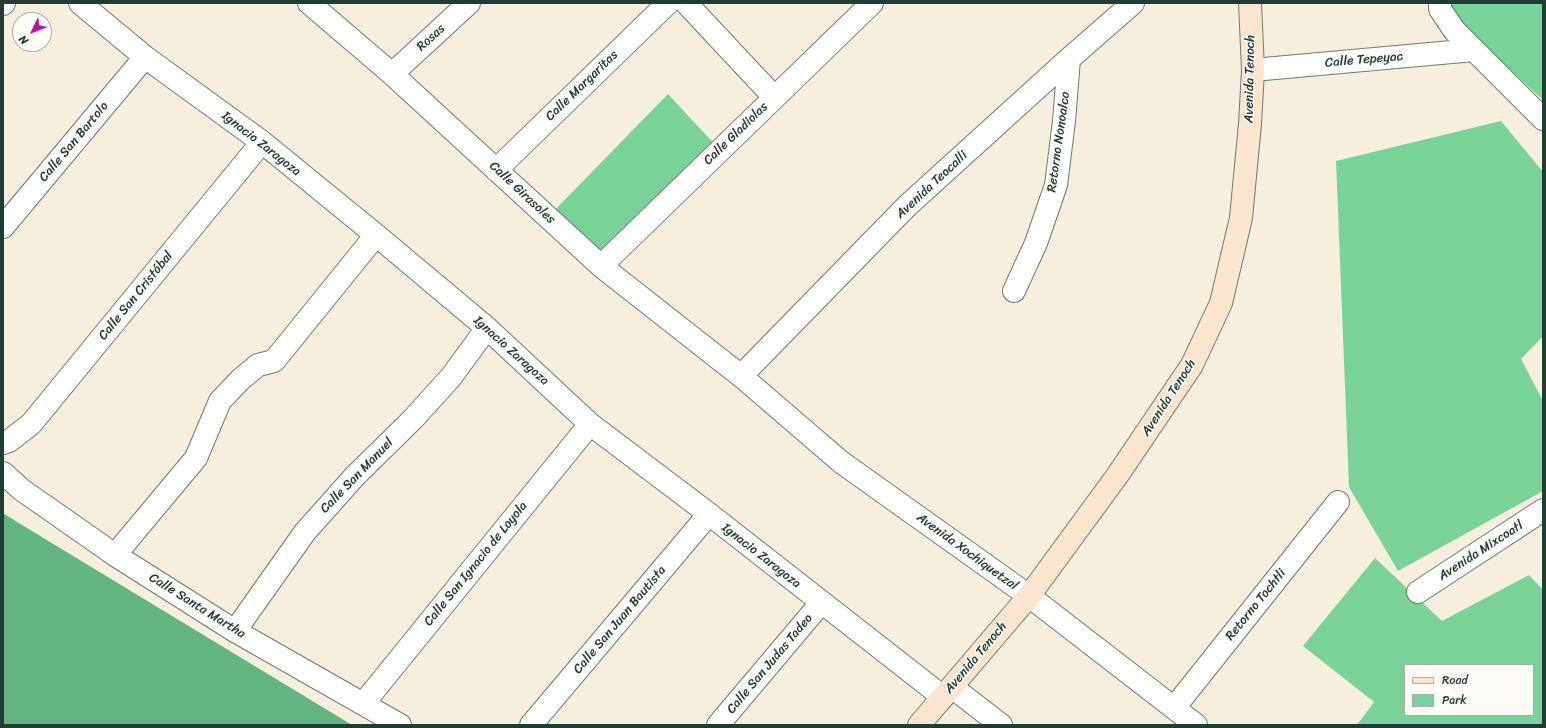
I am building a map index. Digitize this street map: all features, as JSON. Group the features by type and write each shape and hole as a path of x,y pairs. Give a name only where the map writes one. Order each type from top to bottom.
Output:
{"street":[{"name":"Ignacio Zaragoza","path":"80,3 145,57 262,142 376,235 487,328 590,424 709,514 821,603 947,692 1002,725"},
{"name":"Calle Girasoles","path":"309,3 392,74 601,266 740,376"},
{"name":"Rosas","path":"392,74 469,3"},
{"name":"Calle Margaritas","path":"496,170 668,3"},
{"path":"686,3 774,97"},
{"name":"Calle Gladiolas","path":"601,266 872,3"},
{"name":"Avenida Teocalli","path":"740,376 907,206 1133,3"},
{"name":"Avenida Tenoch","path":"919,725 1029,596 1117,476 1192,365 1221,303 1241,218 1250,124 1253,70 1250,3"},
{"path":"1440,3 1440,9 1454,30 1543,119"},
{"name":"Calle Tepeyac","path":"1253,70 1474,50"},
{"name":"Calle San Bartolo","path":"3,227 145,57"},
{"name":"Retorno Nonoalco","path":"1014,291 1036,243 1056,185 1064,121 1069,59"},
{"name":"Calle San Cristóbal","path":"3,443 9,441 31,424 262,142"},
{"path":"115,555 196,458 220,401 240,380 258,365 274,361 376,235"},
{"name":"Calle San Manuel","path":"235,631 305,532 355,476 413,419 451,377 487,328"},
{"name":"Avenida Xochiquetzal","path":"740,376 841,462 1029,596 1196,725"},
{"name":"Calle San Ignacio de Loyola","path":"363,704 590,424"},
{"name":"Calle Santa Martha","path":"3,474 22,490 115,555 235,631 400,725"},
{"name":"Retorno Tochtli","path":"1174,708 1338,502"},
{"name":"Avenida Mixcoatl","path":"1418,592 1543,510"},
{"name":"Calle San Juan Bautista","path":"531,725 709,514"},
{"name":"Calle San Judas Tadeo","path":"718,725 821,603"}],"green space":[{"path":"1446,3 1543,3 1543,100 1446,10"},
{"path":"668,94 719,149 601,262 550,215"},
{"path":"1501,121 1543,172 1543,336 1521,359 1543,401 1543,491 1398,571 1349,487 1336,161"},
{"path":"3,513 22,525 352,725 3,725"},
{"path":"1375,558 1442,621 1529,575 1543,590 1543,725 1357,725 1374,702 1303,646"}]}
